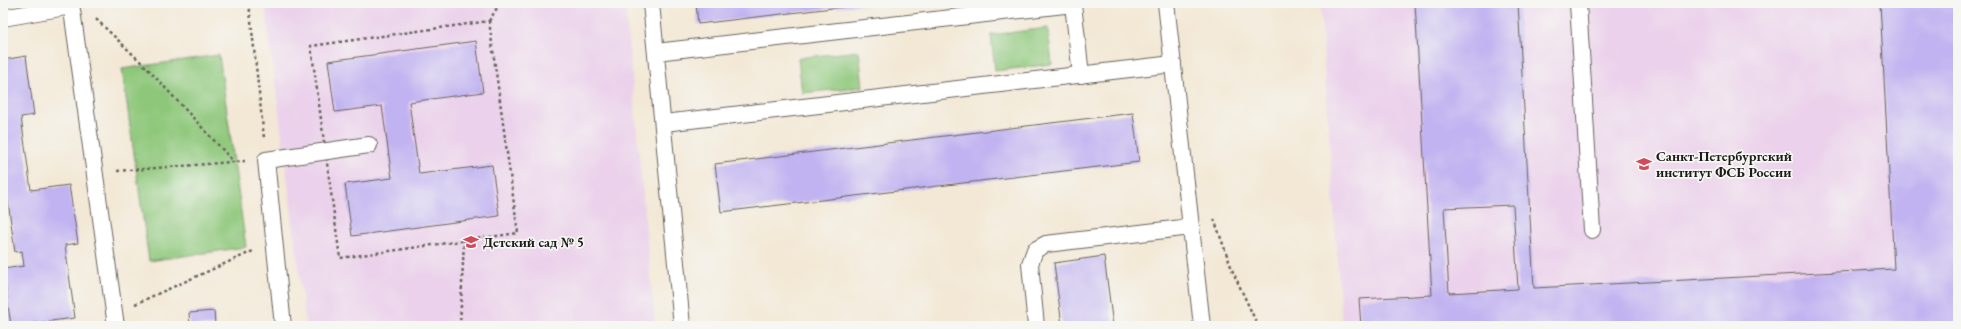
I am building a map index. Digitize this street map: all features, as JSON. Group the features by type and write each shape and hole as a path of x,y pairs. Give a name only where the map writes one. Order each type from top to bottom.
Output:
{"lane":[{"path":"651,3 664,123 682,326"},
{"path":"1166,3 1202,326"},
{"path":"1578,3 1592,230"},
{"path":"656,52 1073,4 1080,75"},
{"path":"3,18 71,5 115,320"},
{"path":"664,123 1173,64"},
{"path":"284,326 266,160 369,145"},
{"path":"1036,326 1030,264 1035,250 1046,244 1191,227"}],"path":[{"path":"249,3 266,160"},
{"path":"488,21 311,46 340,258 518,233 488,21 500,3"},
{"path":"71,5 81,5 145,66 234,162 136,169"},
{"path":"1212,212 1232,272 1258,326"},
{"path":"115,320 275,240"},
{"path":"460,326 464,240"}],"shaded area":[{"name":"Детский сад № 5","path":"265,3 625,3 655,326 306,326"},
{"name":"Санкт-Петербургский институт ФСБ России","path":"1320,3 1958,3 1958,326 1342,326"}],"green space":[{"path":"1048,28 1052,64 995,71 991,35"},
{"path":"859,51 863,87 802,93 798,58"},
{"path":"219,55 246,247 149,261 122,69"}],"building":[{"path":"696,3 866,3 866,4 698,24"},
{"path":"1415,3 1518,3 1534,288 1894,269 1880,3 1958,3 1958,326 1361,326 1359,299 1432,295","holes":["1513,205 1518,289 1449,293 1444,208"]},
{"path":"476,41 483,92 409,102 419,174 492,165 499,216 352,236 345,184 392,178 382,106 335,112 328,61"},
{"path":"26,56 34,115 21,117 31,190 69,185 78,243 65,245 75,318 11,326 3,269 24,266 22,251 15,252 7,194 3,194 3,60"},
{"path":"1133,113 1139,162 721,212 715,164"},
{"path":"1104,256 1113,326 1062,326 1054,263"},
{"path":"214,311 215,325 190,326 189,313"}],"place":[{"name":"Санкт-Петербургский институт ФСБ России","path":"1644,164"},
{"name":"Детский сад № 5","path":"471,242"}]}
